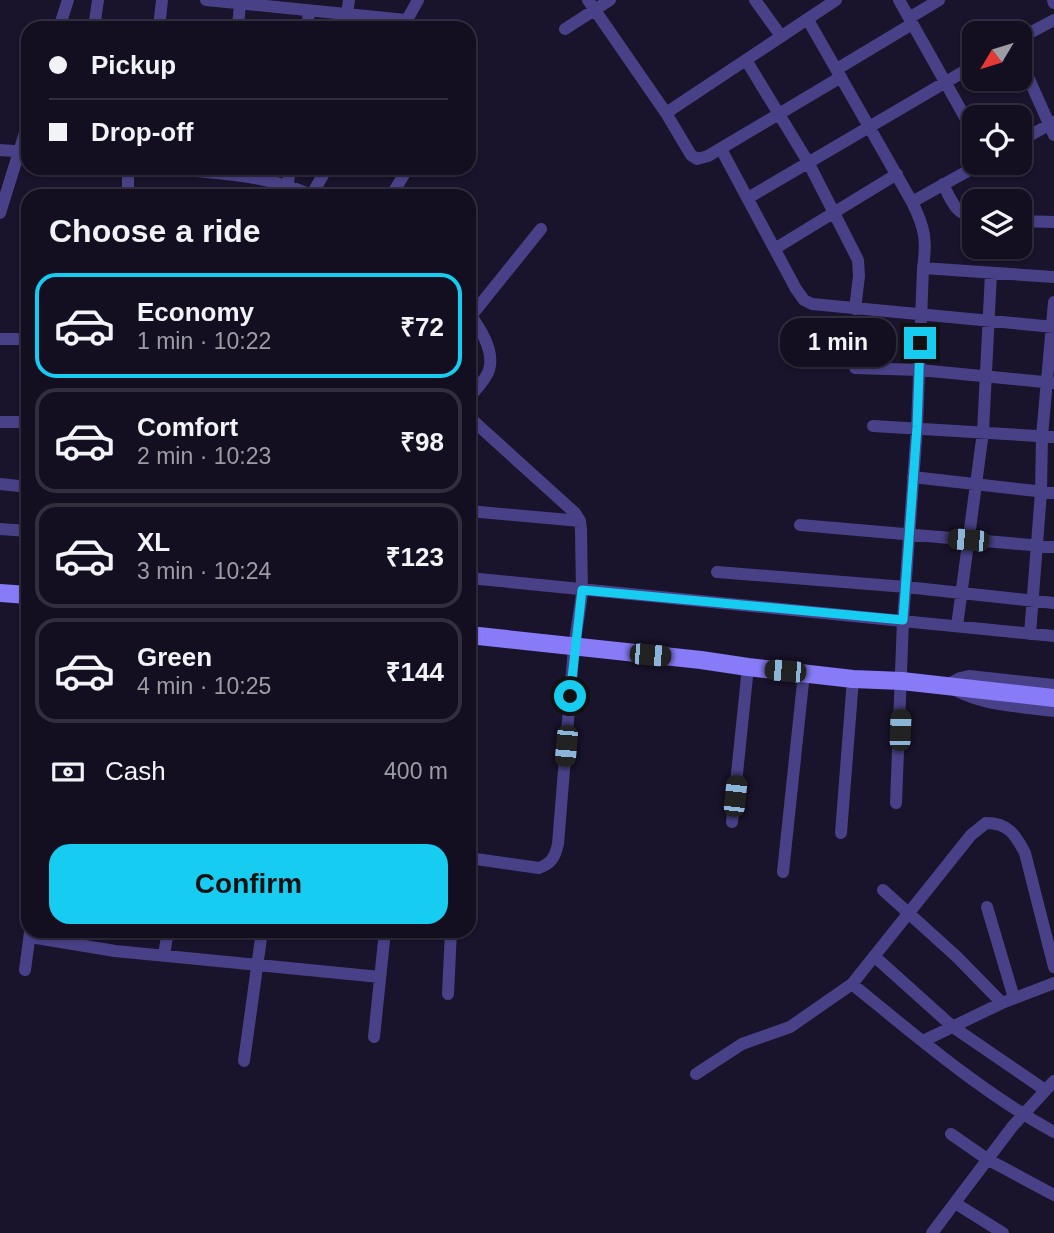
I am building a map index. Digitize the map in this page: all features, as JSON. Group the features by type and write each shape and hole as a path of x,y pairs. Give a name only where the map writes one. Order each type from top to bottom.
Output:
{"street":[{"path":"61,21 68,0"},
{"path":"95,21 98,0"},
{"path":"160,21 162,0"},
{"path":"206,0 260,3 385,21"},
{"path":"347,15 348,0"},
{"path":"406,21 418,0"},
{"path":"565,29 591,5 610,0"},
{"path":"755,0 781,36"},
{"path":"666,113 836,0"},
{"path":"899,0 962,112"},
{"path":"591,5 666,113 691,155 702,159 839,73 939,0"},
{"path":"238,21 240,3"},
{"path":"308,21 309,12"},
{"path":"807,20 897,174 925,232 927,244 923,268 917,427 903,624 896,803"},
{"path":"1032,32 1054,20"},
{"path":"746,60 808,162 858,260 855,309"},
{"path":"748,198 962,73"},
{"path":"1032,84 1052,127 1032,136"},
{"path":"721,149 804,300 812,304 855,309 1053,327"},
{"path":"0,150 21,151"},
{"path":"0,213 21,159"},
{"path":"776,248 897,174"},
{"path":"912,202 962,174"},
{"path":"241,175 288,184 298,189"},
{"path":"288,184 289,175"},
{"path":"943,184 956,209 962,214"},
{"path":"1032,221 1054,222"},
{"path":"476,307 541,229"},
{"path":"923,268 1054,276"},
{"path":"957,626 983,432 991,273"},
{"path":"1030,634 1037,546 1048,492 1054,302"},
{"path":"476,323 484,335 490,358 489,370 476,388"},
{"path":"0,339 21,339"},
{"path":"855,368 919,370 1051,383"},
{"path":"0,422 21,422"},
{"path":"476,423 575,513 580,521 582,592 574,647 555,857 539,869 476,859"},
{"path":"873,426 1048,436"},
{"path":"913,477 1048,492"},
{"path":"0,484 21,486"},
{"path":"476,512 580,521"},
{"path":"800,525 1054,547"},
{"path":"0,529 21,530"},
{"path":"717,572 906,587 1054,603"},
{"path":"476,579 903,624 957,626 1054,636"},
{"path":"0,593 21,594"},
{"path":"476,636 853,679 947,685 1054,698"},
{"path":"732,822 748,667"},
{"path":"783,872 804,673"},
{"path":"947,685 969,676 1054,685"},
{"path":"841,833 853,679"},
{"path":"947,685 962,696 977,701 1054,711"},
{"path":"696,1074 742,1045 790,1027 852,984 908,911 978,828 986,823 997,823 1009,828 1016,835 1025,853 1054,967"},
{"path":"883,890 1008,1000"},
{"path":"987,907 1008,1000"},
{"path":"24,970 29,938"},
{"path":"46,938 79,946 258,966 380,976"},
{"path":"164,955 167,938"},
{"path":"244,1061 261,938"},
{"path":"374,1037 384,938"},
{"path":"448,994 451,938"},
{"path":"874,956 953,1027 1049,1086 987,1159 932,1233"},
{"path":"923,1041 1008,1000 1054,983"},
{"path":"852,984 923,1041 1023,1114 1054,1132"},
{"path":"951,1134 987,1159 1054,1195"},
{"path":"955,1203 997,1232"}],"route":[{"path":"570,696 582,590 903,620 917,427 920,343"}]}
